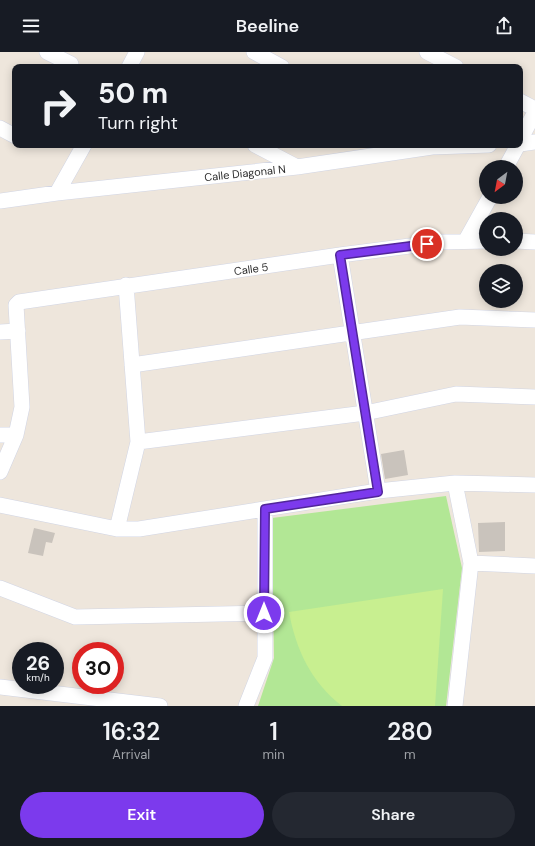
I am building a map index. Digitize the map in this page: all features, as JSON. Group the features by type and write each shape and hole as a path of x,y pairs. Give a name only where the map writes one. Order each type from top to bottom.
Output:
{"street":[{"path":"47,52 71,64"},
{"path":"131,64 137,52"},
{"path":"254,52 276,64"},
{"path":"427,52 450,64"},
{"path":"523,103 535,109"},
{"path":"523,134 535,112"},
{"path":"0,128 12,134"},
{"path":"523,144 535,142"},
{"path":"57,193 82,148"},
{"path":"261,148 297,167"},
{"name":"Calle Diagonal N","path":"0,201 57,193 297,167 417,148"},
{"path":"510,160 517,148"},
{"path":"466,240 486,204"},
{"name":"Calle 5","path":"18,331 17,303 126,285 147,284 340,255 466,240 479,241"},
{"path":"523,242 535,242"},
{"path":"340,255 378,492"},
{"path":"117,530 138,442 126,285"},
{"path":"132,365 351,331 460,317 535,320"},
{"path":"0,332 18,331 22,407 16,435 0,472"},
{"path":"138,442 365,413 456,394 535,397"},
{"path":"0,435 16,435"},
{"path":"455,483 470,563 455,706"},
{"path":"0,505 117,530 139,529 378,492 455,483 535,485"},
{"path":"246,706 266,658 264,613 265,509"},
{"path":"470,563 535,566"},
{"path":"0,588 75,617 264,613"},
{"path":"0,687 160,706"}],"green space":[{"path":"446,496 462,568 446,706 258,706 274,658 272,518"},
{"path":"443,589 435,706 342,706 331,697 313,676 306,664 296,639 289,612"}],"building":[{"path":"404,450 408,475 385,479 381,454"},
{"path":"505,522 505,551 479,552 478,523"},
{"path":"34,528 55,533 52,543 46,542 43,556 28,553"}],"route":[{"path":"264,613 265,509 378,492 340,255 427,244"}]}
